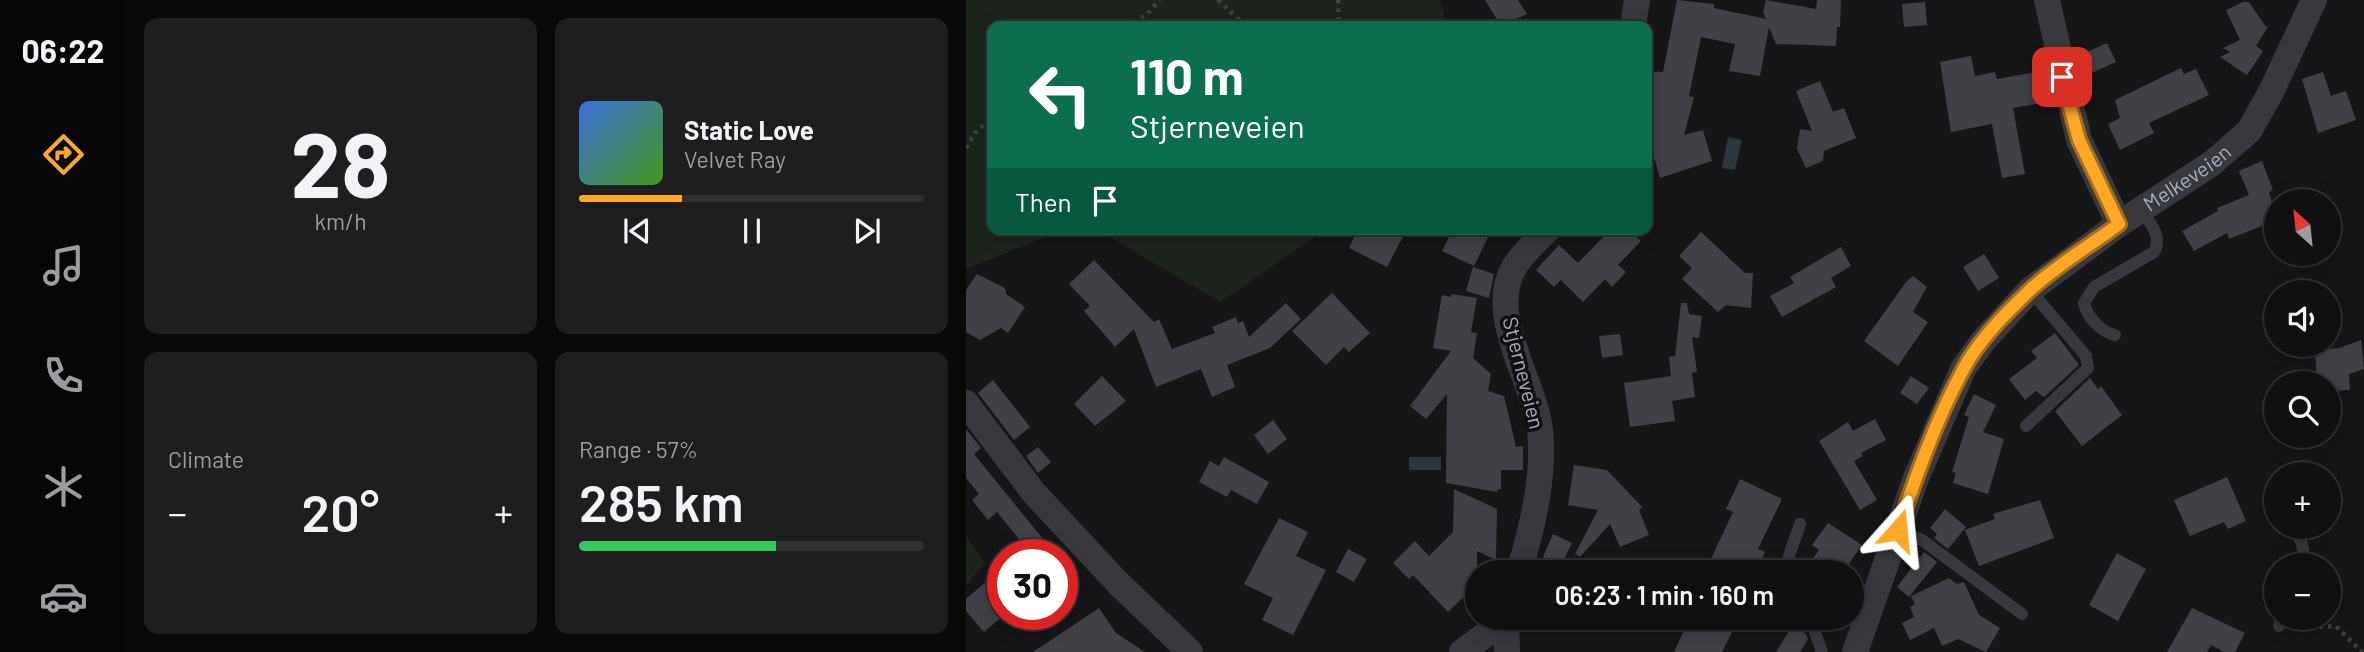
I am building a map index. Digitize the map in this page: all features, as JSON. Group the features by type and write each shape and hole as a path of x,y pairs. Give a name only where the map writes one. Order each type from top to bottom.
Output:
{"street":[{"path":"1634,21 1637,0"},
{"path":"2046,0 2079,140 2130,217"},
{"name":"Melkeveien","path":"1854,652 1916,478 1963,369 1983,341 2030,290 2130,217 2211,164 2249,131 2314,0"},
{"name":"Stjerneveien","path":"1523,560 1531,531 1540,468 1540,434 1538,413 1508,323 1505,293 1517,262 1542,235"},
{"path":"966,403 1053,514 1118,583 1190,652"},
{"path":"1462,652 1491,630"},
{"path":"1506,630 1507,652"}],"lane":[{"path":"2115,335 2105,333 2085,311 2084,303 2094,287 2154,252 2158,241 2156,233 2130,217"},
{"path":"2026,426 2088,368 2086,356 2030,290"},
{"path":"1789,560 1800,524"},
{"path":"1898,530 1923,540 2022,614"},
{"path":"1814,630 1822,652"}],"path":[{"path":"1135,21 1146,15 1160,0"},
{"path":"1218,0 1241,21"},
{"path":"1338,0 1339,21"},
{"path":"966,148 977,130 987,123"},
{"path":"2341,630 2362,652"}],"shaded area":[{"path":"966,0 1440,0 1446,21 987,21 987,235 1051,235 966,269"},
{"path":"1728,137 1742,140 1735,170 1722,168"},
{"path":"1106,235 1318,235 1220,302"},
{"path":"1409,457 1441,457 1441,470 1409,470"},
{"path":"966,536 985,563 966,586"}],"building":[{"path":"1485,0 1518,0 1527,14 1512,21 1498,21"},
{"path":"1677,0 1714,4 1714,8 1766,19 1763,12 1766,0 1816,9 1817,0 1841,0 1836,46 1776,44 1769,27 1760,76 1729,71 1735,44 1701,37 1689,96 1694,97 1684,135 1703,130 1712,161 1660,178 1652,150 1652,71 1663,72"},
{"path":"1925,2 1927,25 1904,27 1902,4"},
{"path":"2249,2 2266,27 2269,25 2256,46 2263,51 2247,75 2220,57 2230,52 2223,48 2240,40 2226,10"},
{"path":"2107,43 2116,62 2085,76 2076,57"},
{"path":"1971,56 1975,76 1995,72 1997,79 2042,71 2047,102 2013,108 2025,174 2002,178 1992,124 1951,132 1940,62"},
{"path":"2181,68 2184,74 2196,69 2209,95 2149,123 2154,133 2120,150 2108,124 2120,118 2115,100"},
{"path":"2323,72 2331,96 2346,91 2356,120 2318,133 2302,79"},
{"path":"1820,81 1833,112 1844,108 1856,138 1824,151 1823,161 1806,168 1797,149 1800,129 1812,131 1796,91"},
{"path":"2262,161 2273,189 2264,189 2264,225 2229,239 2227,233 2194,251 2182,231 2218,211 2217,208 2249,195 2239,171"},
{"path":"1701,232 1745,273 1753,273 1751,308 1726,305 1718,312 1682,279 1692,268 1679,256"},
{"path":"1355,235 1404,235 1387,267 1349,248"},
{"path":"1450,235 1489,235 1474,266 1442,251"},
{"path":"1605,235 1634,235 1641,241 1618,265 1626,272 1612,287 1605,279 1583,302 1561,280 1554,287 1536,270 1559,245 1578,263"},
{"path":"1841,247 1851,266 1831,278 1836,287 1782,317 1770,296 1794,283 1790,277"},
{"path":"1984,254 1999,278 1978,291 1963,267"},
{"path":"1094,260 1154,322 1159,319 1172,349 1215,333 1212,327 1236,317 1238,323 1243,321 1249,337 1286,303 1301,319 1270,348 1227,365 1235,387 1212,397 1201,369 1156,387 1134,329 1115,347 1084,311 1090,306 1069,284"},
{"path":"1473,267 1494,274 1489,298 1466,291"},
{"path":"977,274 1005,288 1006,294 1025,307 1008,333 1001,328 980,340 966,332 966,290"},
{"path":"1913,276 1927,287 1913,312 1928,322 1898,366 1864,341"},
{"path":"1332,293 1370,333 1349,352 1344,347 1326,365 1292,331"},
{"path":"1451,294 1477,298 1471,332 1477,333 1473,358 1491,374 1488,391 1504,396 1516,447 1523,446 1523,470 1501,470 1501,489 1497,492 1446,483 1447,394 1426,419 1410,406 1451,351 1433,348 1442,295 1451,297"},
{"path":"1681,303 1687,303 1689,314 1702,316 1699,338 1692,337 1697,372 1692,373 1695,397 1672,401 1675,421 1630,427 1624,383 1671,376 1669,357 1675,356"},
{"path":"2055,333 2079,365 2044,397 2036,391 2025,400 2009,379 2037,358 2031,351"},
{"path":"1620,334 1623,355 1602,358 1599,336"},
{"path":"2361,340 2364,369 2349,374 2350,390 2341,390 2341,371 2316,371 2315,357 2341,357 2341,347"},
{"path":"1102,376 1126,401 1095,426 1074,404"},
{"path":"1911,376 1929,388 1917,404 1900,393"},
{"path":"2090,378 2098,389 2101,386 2122,415 2082,446 2055,411"},
{"path":"993,380 1030,427 1014,440 978,393"},
{"path":"1974,394 1996,405 1983,432 2004,439 1988,494 1953,483 1956,473 1952,472 1969,417 1964,415"},
{"path":"1875,419 1886,440 1861,453 1863,456 1854,461 1877,500 1860,510 1819,441 1848,422 1853,431"},
{"path":"1273,420 1287,439 1268,454 1254,435"},
{"path":"966,429 981,448 974,454 1043,539 1019,539 997,512 988,520 972,500 979,494 966,478"},
{"path":"1038,447 1051,462 1038,473 1026,456"},
{"path":"1224,457 1269,482 1257,504 1231,490 1227,497 1199,482 1210,461 1219,466"},
{"path":"1574,465 1607,470 1642,507 1639,510 1649,535 1620,547 1610,524 1580,557 1575,554 1598,510 1568,505"},
{"path":"2227,477 2246,521 2228,529 2224,522 2190,536 2174,500"},
{"path":"1740,479 1782,499 1758,549 1765,552 1761,560 1710,560 1733,512 1726,509"},
{"path":"1454,489 1497,509 1496,560 1477,551 1477,560 1465,560 1465,596 1448,612 1413,575 1409,579 1393,563 1415,541 1429,556 1453,532"},
{"path":"2040,500 2054,538 1979,566 1965,530 1995,519 1993,514"},
{"path":"1945,509 1966,527 1948,549 1934,538 1937,534 1930,528"},
{"path":"1279,518 1308,532 1296,556 1326,570 1293,635 1262,620 1273,598 1244,584"},
{"path":"1828,523 1862,545 1851,560 1812,560 1819,550 1812,545"},
{"path":"1553,534 1572,543 1564,560 1543,557"},
{"path":"1348,549 1367,559 1354,582 1336,572"},
{"path":"1924,552 1937,562 1909,597 1897,587"},
{"path":"2117,553 2146,569 2118,621 2089,605"},
{"path":"1949,578 1957,584 1964,582 1979,615 2000,628 1986,652 1958,639 1942,646 1934,628 1910,640 1902,623 1914,617 1910,607 1915,604 1911,596"},
{"path":"987,581 987,629 984,632 966,611 966,599"},
{"path":"1099,608 1116,633 1145,652 1033,652 1066,630 1078,630 1078,622"},
{"path":"2192,608 2245,633 2235,652 2224,652 2211,645 2207,652 2167,652"},
{"path":"1684,630 1733,630 1722,652 1674,652"},
{"path":"1790,630 1800,630 1806,634 1808,639 1800,652 1776,652"}],"route":[{"path":"1898,530 1944,411 1963,369 1983,341 2030,290 2119,224 2079,140 2062,77"}]}
